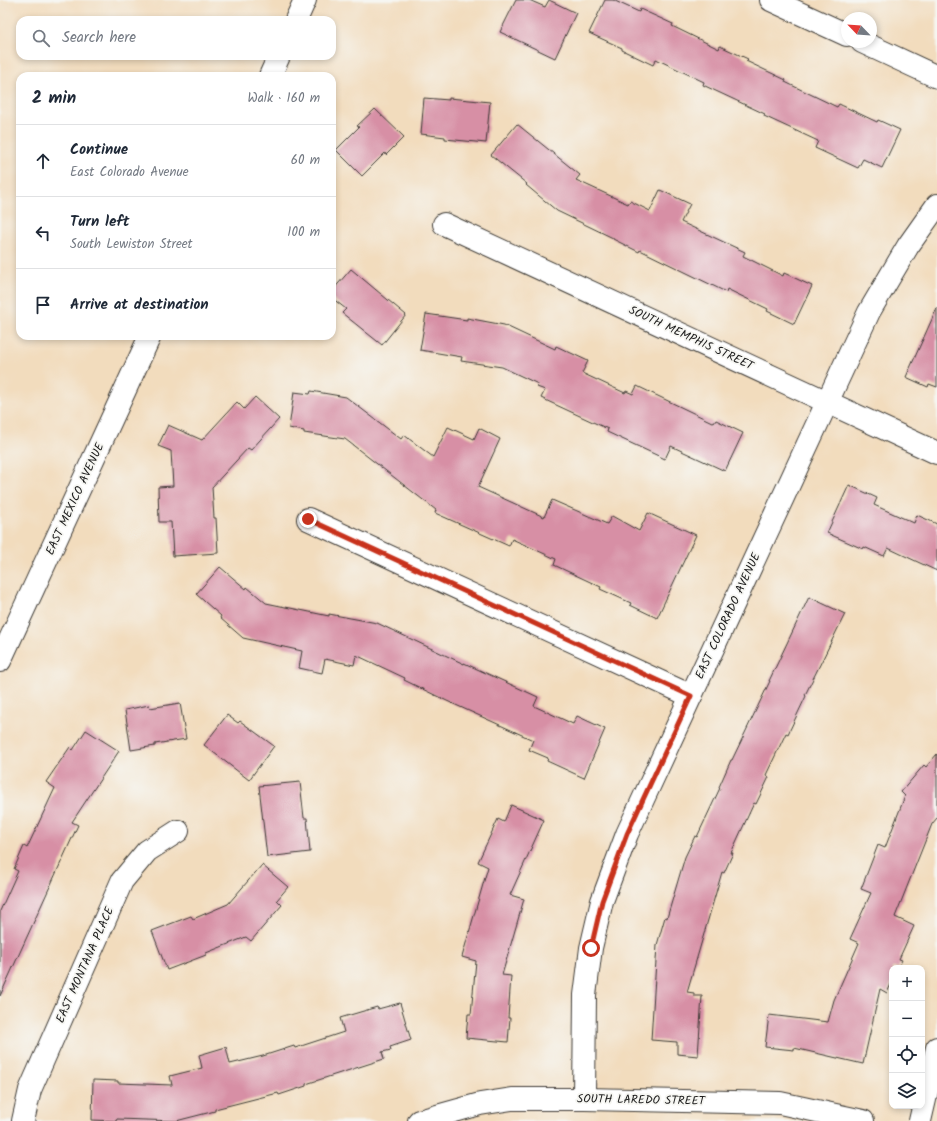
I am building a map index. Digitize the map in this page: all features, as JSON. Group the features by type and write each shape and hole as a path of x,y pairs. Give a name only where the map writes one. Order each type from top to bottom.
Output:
{"street":[{"path":"298,16 305,0"},
{"path":"771,0 841,32"},
{"path":"875,48 937,77"},
{"path":"272,72 277,60"},
{"name":"EAST COLORADO AVENUE","path":"584,1099 585,995 591,948 602,901 627,834 870,312 908,246 937,204"},
{"name":"SOUTH MEMPHIS STREET","path":"444,224 937,453"},
{"name":"EAST MEXICO AVENUE","path":"0,661 148,340"},
{"path":"308,519 691,696"},
{"name":"EAST MONTANA PLACE","path":"23,1121 30,1090 122,881 148,851 178,830"},
{"path":"920,1121 937,1048"},
{"name":"SOUTH LAREDO STREET","path":"419,1121 480,1104 512,1099 780,1103 863,1121"}],"building":[{"path":"516,0 529,0 545,7 549,0 576,13 555,58 500,32"},
{"path":"605,0 613,0 639,12 640,9 673,24 672,26 719,49 720,46 748,59 746,61 837,107 839,104 877,122 878,120 900,130 882,168 863,159 858,168 815,148 818,141 703,85 704,82 656,59 653,65 622,50 622,48 589,33"},
{"path":"424,98 449,100 449,98 490,102 486,143 445,139 445,137 421,134"},
{"path":"375,109 404,137 386,155 385,153 362,176 336,150 359,127 357,126"},
{"path":"517,124 580,175 576,180 628,204 630,201 650,211 660,190 690,204 681,222 745,252 743,256 783,276 784,273 812,286 794,324 767,311 768,309 727,289 726,292 640,250 639,252 557,211 491,155"},
{"path":"351,269 406,315 382,345 342,313 346,309 336,301 336,286"},
{"path":"937,308 937,387 929,384 928,387 906,377"},
{"path":"426,314 467,320 467,318 504,325 555,349 556,346 588,361 582,373 625,393 626,391 633,394 637,386 714,423 716,420 743,433 725,471 671,446 665,459 607,432 608,429 541,398 545,390 537,387 538,384 502,367 461,361 462,357 420,350"},
{"path":"311,391 346,397 401,439 404,435 433,457 448,427 474,439 479,428 500,439 478,487 544,517 552,500 607,524 612,516 639,531 648,513 696,535 657,618 630,605 631,603 600,589 601,587 554,565 556,559 512,539 509,546 435,513 436,510 345,439 304,433 304,431 289,428 294,392 310,394"},
{"path":"255,397 279,419 251,450 248,448 212,487 218,553 173,556 171,522 159,522 158,487 173,486 171,451 158,446 168,425 202,440 237,402 244,409"},
{"path":"849,485 877,498 874,505 914,523 917,515 937,524 937,571 888,548 884,556 864,547 863,549 827,533"},
{"path":"220,567 246,589 247,587 266,603 329,616 329,614 377,623 538,697 534,706 573,724 577,716 605,729 584,778 547,761 548,758 529,750 533,740 447,701 404,680 405,678 356,655 354,665 325,659 322,673 299,668 302,651 243,638 196,594"},
{"path":"809,597 845,614 805,695 806,696 788,734 786,733 766,775 769,777 756,804 754,803 731,853 733,853 724,873 722,872 687,992 694,993 694,996 702,996 698,1056 677,1054 677,1042 651,1040 657,945 665,917 667,918 685,857 695,836 697,837 720,788 719,787 731,760"},
{"path":"180,703 186,739 131,750 125,710 149,705 150,708"},
{"path":"227,715 238,723 240,721 274,746 249,780 204,745"},
{"path":"86,730 119,751 72,822 78,825 0,996 0,911 18,871 14,869 24,846 27,848 55,788 46,782 70,747 73,750"},
{"path":"937,754 937,818 932,824 895,917 914,926 899,959 902,960 900,965 889,965 889,989 887,993 880,989 863,1064 794,1048 794,1050 765,1047 769,1015 828,1022 834,1000 859,943 850,939 871,893 861,889 878,845 885,848 905,796 901,792 924,765 926,767"},
{"path":"300,782 304,818 307,818 310,852 267,857 259,786"},
{"path":"511,805 544,820 510,895 524,899 502,975 511,976 508,1042 466,1038 468,1014 471,1014 476,961 462,957 488,867 478,862 498,819 504,822"},
{"path":"262,865 288,887 277,900 282,905 251,941 246,937 167,970 152,931 191,916 193,919 228,904"},
{"path":"400,1003 411,1040 390,1047 391,1050 382,1052 384,1059 306,1084 306,1086 279,1095 278,1093 215,1109 215,1111 176,1121 117,1119 116,1121 92,1120 93,1080 118,1081 118,1083 172,1085 170,1076 202,1068 199,1055 226,1047 230,1064 263,1056 294,1046 295,1048 344,1032 340,1018 377,1007 378,1009"}],"route":[{"path":"308,519 691,696 627,834 602,901 591,948"}]}
